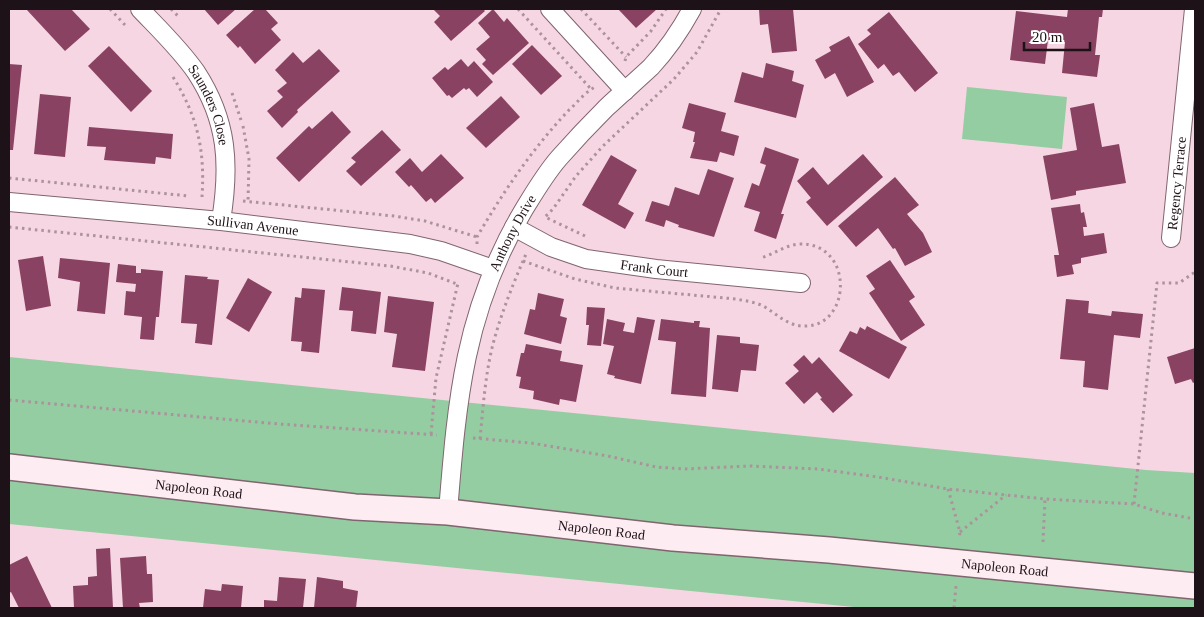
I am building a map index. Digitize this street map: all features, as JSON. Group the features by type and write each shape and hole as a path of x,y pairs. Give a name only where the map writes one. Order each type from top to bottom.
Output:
{"main road":[{"name":"Napoleon Road","path":"9,467 355,507 448,512 673,538 829,550 1195,586"}],"street":[{"name":"Saunders Close","path":"140,9 196,72 216,112 224,143 226,173 221,222"},
{"path":"550,9 625,91"},
{"name":"Anthony Drive","path":"448,512 454,436 462,373 471,334 493,269 514,227 542,181 558,160 588,126 652,66 675,37 692,9"},
{"name":"Regency Terrace","path":"1171,238 1194,9"},
{"name":"Sullivan Avenue","path":"9,202 221,222 410,244 441,251 493,269"},
{"name":"Frank Court","path":"514,227 552,247 586,260 801,283"}],"path":[{"path":"110,9 130,30"},
{"path":"518,9 591,88"},
{"path":"581,9 625,59 651,31 666,9"},
{"path":"545,217 553,209 576,176 603,146 674,79 697,52 722,9"},
{"path":"169,72 184,96 199,134 202,164 202,197 205,198"},
{"path":"9,178 192,196"},
{"path":"243,201 394,216 425,221 477,237"},
{"path":"9,228 390,266 434,275 457,284"},
{"path":"480,439 484,387 492,348 508,298 527,253"},
{"path":"1134,504 1156,283 1179,283 1195,272"},
{"path":"431,434 436,378 457,284 463,280"},
{"path":"9,400 531,443 608,456 656,467 684,469 750,466 818,469 948,489 1134,504 1162,513 1195,520"},
{"path":"948,489 960,532 1006,495"},
{"path":"1043,542 1045,498"},
{"path":"954,608 956,579"}],"green space":[{"path":"967,87 1067,97 1062,149 962,139"},
{"path":"9,357 1146,470 1195,473 1195,608 864,608 9,524"}],"building":[{"path":"26,9 71,9 90,29 65,51"},
{"path":"204,9 236,9 218,25"},
{"path":"255,9 265,9 278,23 271,29 281,40 255,64 240,46 238,48 226,35"},
{"path":"433,9 483,9 485,11 451,41 434,22 440,16"},
{"path":"493,9 504,22 507,18 529,43 493,75 482,64 486,60 476,49 490,37 478,23"},
{"path":"618,9 657,9 636,28"},
{"path":"759,9 793,9 797,51 772,53 768,24 760,25"},
{"path":"1068,9 1103,9 1102,17 1099,17 1095,55 1100,55 1097,77 1062,73 1065,42 1048,40 1045,64 1010,60 1016,11 1067,17"},
{"path":"889,12 938,73 915,92 899,72 893,76 884,64 878,69 858,44 871,34 867,30"},
{"path":"849,36 874,82 847,97 835,73 825,79 815,60 831,51 829,47"},
{"path":"532,45 562,76 541,95 512,64"},
{"path":"109,46 152,91 131,112 88,66"},
{"path":"319,49 340,71 297,110 298,112 282,128 267,111 283,97 277,91 287,83 275,70 293,52 303,63"},
{"path":"461,59 468,67 474,61 493,82 477,97 469,88 466,90 464,88 452,98 449,95 447,96 432,78 445,67 448,70"},
{"path":"766,63 794,71 792,81 804,85 796,118 734,102 742,72 763,78"},
{"path":"9,64 22,65 13,150 9,150"},
{"path":"40,94 71,97 65,157 34,154"},
{"path":"501,96 520,117 486,148 466,128"},
{"path":"689,103 726,113 721,131 739,136 734,156 720,152 717,162 690,158 695,142 693,142 695,132 682,128"},
{"path":"1094,103 1102,147 1119,144 1126,183 1076,191 1076,195 1051,200 1043,156 1077,150 1070,108"},
{"path":"332,111 351,132 299,182 276,158 309,126 312,129"},
{"path":"89,127 173,134 171,159 156,157 155,164 104,160 106,147 87,146"},
{"path":"382,130 401,150 361,186 346,171 356,162 351,158"},
{"path":"765,147 799,159 781,214 784,214 776,239 754,231 760,212 744,207 752,183 759,186 766,165 760,163"},
{"path":"441,154 464,178 435,203 431,198 426,202 411,185 409,187 395,172 410,158 422,172"},
{"path":"863,154 883,177 827,226 806,202 811,198 797,181 813,167 828,185"},
{"path":"611,155 637,170 618,204 634,213 625,229 582,205"},
{"path":"708,169 734,178 714,237 678,227 679,225 666,220 664,227 645,221 652,201 669,206 675,187 699,195"},
{"path":"895,177 919,205 907,214 923,233 932,252 905,266 895,248 893,249 878,228 856,247 838,226"},
{"path":"1080,204 1081,213 1084,212 1087,227 1083,227 1084,236 1104,233 1107,253 1081,258 1081,263 1072,265 1074,274 1057,277 1054,255 1059,255 1051,208"},
{"path":"43,256 51,306 26,311 18,260"},
{"path":"60,258 110,263 105,314 77,311 80,282 58,278"},
{"path":"890,260 915,297 909,301 925,325 901,341 869,293 875,289 866,276"},
{"path":"118,264 136,266 136,273 141,273 141,269 163,271 159,317 156,317 154,340 140,339 142,317 124,315 126,291 135,292 136,284 116,282"},
{"path":"185,275 219,280 212,345 195,343 197,324 181,323"},
{"path":"248,278 272,292 249,332 226,318"},
{"path":"342,287 381,292 376,334 351,331 353,311 339,310"},
{"path":"302,288 325,290 319,353 301,351 302,342 291,341 295,297 301,298"},
{"path":"538,293 564,299 560,316 567,318 561,344 524,334 530,309 535,310"},
{"path":"388,296 434,302 425,371 392,367 397,334 384,332"},
{"path":"1066,299 1089,301 1088,313 1111,316 1112,311 1143,314 1140,338 1114,335 1108,390 1083,387 1085,361 1060,359"},
{"path":"587,307 605,308 601,346 587,345 589,325 586,325"},
{"path":"637,317 655,320 641,384 614,378 615,376 607,374 614,346 603,344 607,319 625,323 623,331 634,333"},
{"path":"661,319 694,323 694,321 700,321 699,327 710,328 706,397 671,394 676,342 658,340"},
{"path":"867,326 907,347 889,379 839,351 850,331 857,334 860,327 865,330"},
{"path":"717,335 740,337 740,343 759,345 756,371 741,370 738,392 712,389"},
{"path":"526,344 562,351 560,361 583,365 576,402 560,399 559,405 533,399 534,391 519,388 521,377 516,376 521,353 524,353"},
{"path":"1195,348 1195,382 1193,383 1191,379 1175,384 1167,357"},
{"path":"804,355 812,364 819,357 853,395 833,413 820,399 822,398 817,392 804,404 785,383 799,371 793,365"},
{"path":"110,548 113,608 74,608 73,586 88,585 88,577 97,576 96,549"},
{"path":"27,556 52,608 19,608 11,592 9,593 9,565"},
{"path":"146,556 147,574 152,574 153,602 139,603 140,608 123,608 120,558"},
{"path":"279,577 306,579 303,608 264,608 264,600 277,601"},
{"path":"317,577 343,581 343,588 358,591 356,608 314,608"},
{"path":"222,584 243,586 241,608 203,608 205,589 221,591"}]}
